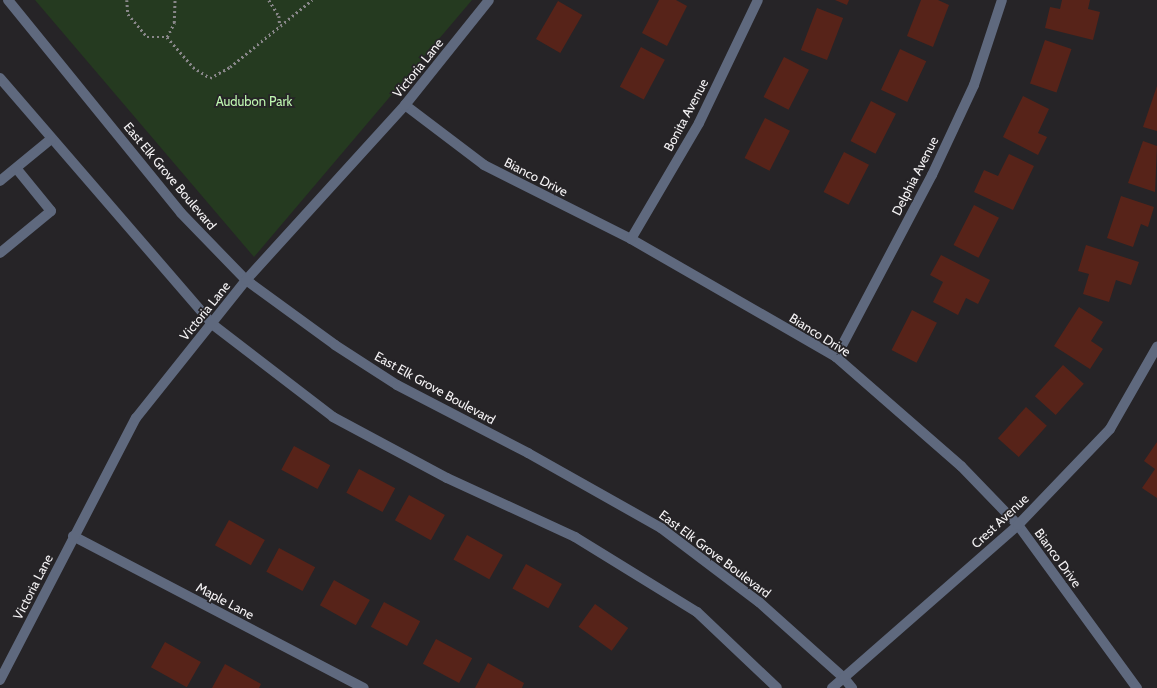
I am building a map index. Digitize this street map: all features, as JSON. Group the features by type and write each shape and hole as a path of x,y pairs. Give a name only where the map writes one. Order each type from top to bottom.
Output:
{"street":[{"name":"East Elk Grove Boulevard","path":"8,0 181,213 246,280 335,345 398,385 528,453 661,528 759,602 844,678 852,688"},
{"name":"Victoria Lane","path":"0,680 73,536 136,418 246,280 405,105 489,0"},
{"name":"Bonita Avenue","path":"631,239 699,123 758,0"},
{"name":"Delphia Avenue","path":"836,357 932,175 974,84 1002,0"},
{"path":"0,78 212,324 333,417 447,478 575,537 697,612 777,688"},
{"name":"Bianco Drive","path":"405,105 484,165 631,239 836,357 961,466 1018,525 1137,688"},
{"path":"0,181 51,139"},
{"path":"0,253 51,211 16,168"},
{"name":"Crest Avenue","path":"832,688 1018,525 1110,429 1157,347"},
{"name":"Maple Lane","path":"73,536 364,688"}],"path":[{"path":"127,0 128,14 147,37 167,37 193,67 210,78 230,67 312,0"},
{"path":"167,37 174,23 175,0"},
{"path":"269,0 279,16 280,26"}],"green space":[{"name":"Audubon Park","path":"35,0 472,0 254,257"}],"building":[{"path":"659,0 676,0 687,6 667,46 642,33"},
{"path":"835,0 849,0 847,5"},
{"path":"921,0 938,0 949,5 933,47 907,36"},
{"path":"1062,0 1090,0 1088,9 1100,12 1093,40 1045,28 1050,7 1060,9"},
{"path":"558,1 582,15 560,53 536,39"},
{"path":"817,8 843,18 827,60 801,50"},
{"path":"1045,40 1071,49 1056,93 1030,83"},
{"path":"641,47 665,60 644,99 620,87"},
{"path":"900,49 926,61 907,102 881,90"},
{"path":"784,57 809,70 789,110 764,97"},
{"path":"1157,86 1157,131 1143,127"},
{"path":"1023,96 1049,109 1038,133 1047,137 1038,155 1003,137"},
{"path":"871,101 896,114 876,154 851,141"},
{"path":"765,118 790,131 770,171 745,158"},
{"path":"1143,141 1157,146 1155,192 1128,183"},
{"path":"844,152 869,165 849,205 824,192"},
{"path":"1009,154 1034,166 1013,210 974,192 984,170 998,176"},
{"path":"1121,196 1154,207 1148,227 1141,224 1133,247 1107,238"},
{"path":"974,205 999,218 979,258 954,245"},
{"path":"1086,245 1139,262 1131,285 1116,280 1109,302 1083,294 1089,274 1078,271"},
{"path":"941,255 990,280 978,304 966,298 958,315 933,302 943,282 930,275"},
{"path":"1079,307 1103,322 1091,341 1103,349 1090,369 1054,346"},
{"path":"912,310 937,323 917,363 892,350"},
{"path":"1063,365 1084,384 1056,415 1035,396"},
{"path":"1026,407 1047,426 1019,457 998,438"},
{"path":"1157,442 1157,498 1142,488 1155,469 1144,461"},
{"path":"294,446 330,465 318,489 281,470"},
{"path":"359,469 395,488 383,512 346,493"},
{"path":"409,495 445,515 431,540 395,520"},
{"path":"229,520 265,540 251,565 215,545"},
{"path":"467,535 503,555 489,579 453,559"},
{"path":"279,548 315,567 303,591 266,572"},
{"path":"526,564 562,584 548,608 512,588"},
{"path":"334,580 370,600 356,625 320,605"},
{"path":"384,602 420,621 407,646 371,627"},
{"path":"595,604 628,628 612,651 579,627"},
{"path":"436,639 472,658 459,683 423,664"},
{"path":"165,642 201,662 187,687 151,667"},
{"path":"488,663 524,683 522,688 475,688"},
{"path":"225,664 261,684 259,688 212,688"}]}
